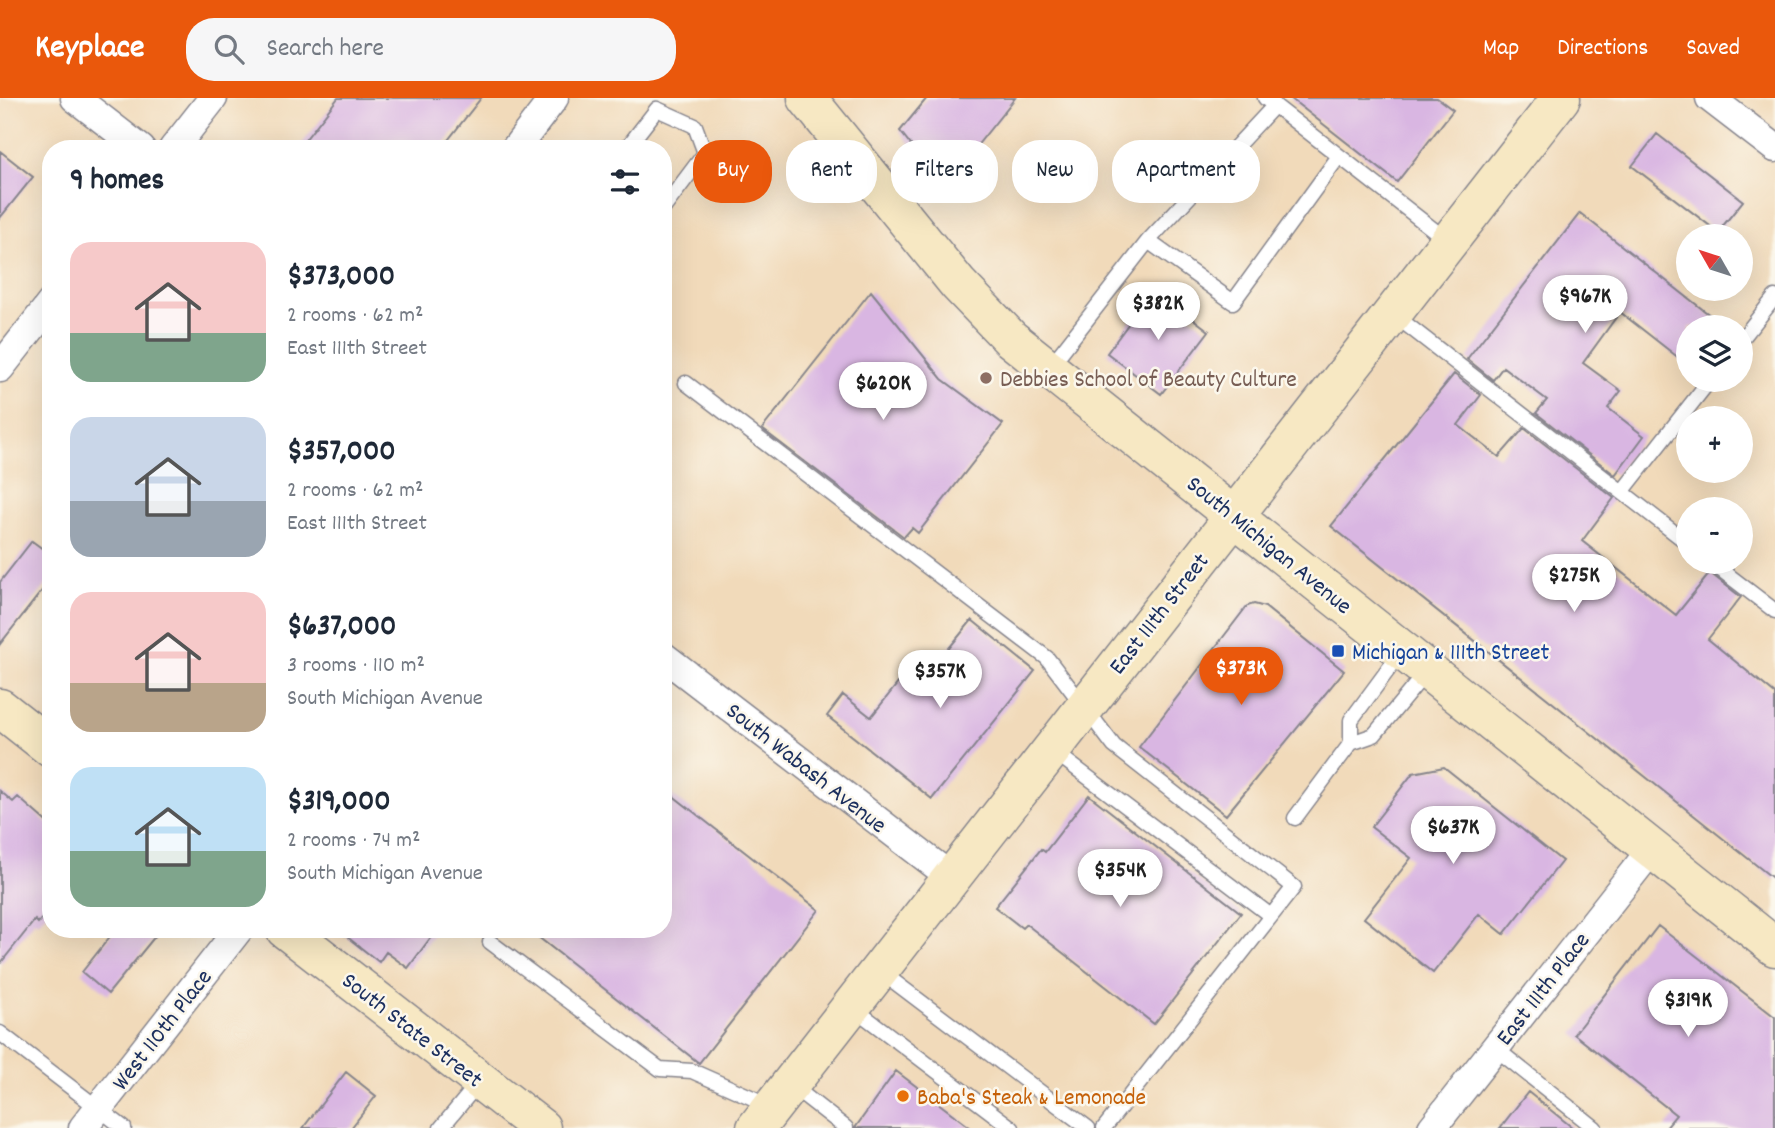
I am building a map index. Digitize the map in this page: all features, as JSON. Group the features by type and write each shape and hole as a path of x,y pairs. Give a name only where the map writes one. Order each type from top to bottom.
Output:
{"main road":[{"name":"South Michigan Avenue","path":"807,98 958,284 1010,338 1775,947"},
{"name":"East 111th Street","path":"773,1106 1561,98"},
{"path":"0,708 42,739"},
{"name":"South State Street","path":"297,938 541,1128"}],"street":[{"path":"75,98 129,140"},
{"path":"180,140 213,98"},
{"path":"521,140 554,98"},
{"path":"1710,98 1775,148"},
{"path":"0,368 42,314"},
{"name":"South Wabash Avenue","path":"672,663 951,877"},
{"name":"East 111th Place","path":"1432,1128 1652,849"},
{"name":"West 110th Place","path":"90,1118 232,938"}],"lane":[{"path":"1049,369 1149,241 1270,102 1449,241"},
{"path":"633,140 657,109 695,126 705,153 672,197"},
{"path":"1149,241 1233,302 1339,156"},
{"path":"1753,324 1775,296"},
{"path":"1392,313 1676,534"},
{"path":"686,383 1047,658 1114,746 1294,887 1104,1128"},
{"path":"1622,492 1701,392"},
{"path":"1727,574 1775,611"},
{"path":"1351,743 1351,720 1415,660"},
{"path":"1295,818 1351,743 1374,735 1415,660"},
{"path":"1051,749 1271,916"},
{"path":"489,942 660,1069 692,1071 773,1106 846,1128"},
{"path":"879,970 1088,1128"},
{"path":"851,1006 1012,1128"},
{"path":"0,1032 90,1118 124,1128"},
{"path":"1495,1048 1595,1128"},
{"path":"441,1128 480,1081"}],"building":[{"path":"338,98 481,98 448,140 305,140"},
{"path":"927,98 1015,98 981,140 907,140 900,131"},
{"path":"1290,98 1437,98 1453,110 1397,182"},
{"path":"1657,134 1743,201 1724,224 1708,224 1632,166"},
{"path":"0,151 33,177 0,218"},
{"path":"1580,213 1676,288 1676,301 1692,301 1710,315 1676,315 1676,356 1620,312 1583,363 1621,391 1608,408 1644,436 1615,475 1536,413 1547,400 1503,367 1493,380 1467,359"},
{"path":"1154,289 1209,331 1161,394 1107,353"},
{"path":"871,291 942,379 1003,424 918,533 912,528 904,537 762,429"},
{"path":"1454,374 1481,395 1458,425 1499,457 1524,428 1614,498 1582,541 1676,615 1709,574 1741,597 1708,639 1775,694 1775,880 1331,526"},
{"path":"32,541 42,548 42,590 0,644 0,582"},
{"path":"1254,604 1265,607 1344,671 1226,815 1139,747 1247,606"},
{"path":"972,620 1035,671 932,799 827,716 843,695 871,717 906,673 919,685"},
{"path":"1444,767 1562,861 1504,934 1479,914 1433,973 1364,918 1411,858 1371,827 1413,773"},
{"path":"0,791 13,802 18,797 42,818 42,918 38,923 35,920 0,964"},
{"path":"672,795 819,910 699,1063 539,938 672,938"},
{"path":"1089,795 1241,913 1154,1024 1026,924 1022,928 995,907 1041,849 1045,852"},
{"path":"1658,926 1775,1017 1775,1128 1665,1128 1676,1115 1574,1034"},
{"path":"109,938 154,938 108,994 82,972"},
{"path":"348,938 430,938 408,968 386,952 379,962"},
{"name":"Baba's Steak & Lemonade","path":"896,1071 971,1128 855,1128"},
{"path":"346,1072 376,1096 351,1128 303,1128"},
{"path":"1528,1092 1573,1128 1500,1128"}],"place":[{"name":"Debbies School of Beauty Culture","path":"986,378"},
{"name":"Michigan & 111th Street","path":"1338,651"},
{"name":"Baba's Steak & Lemonade","path":"903,1096"}]}
